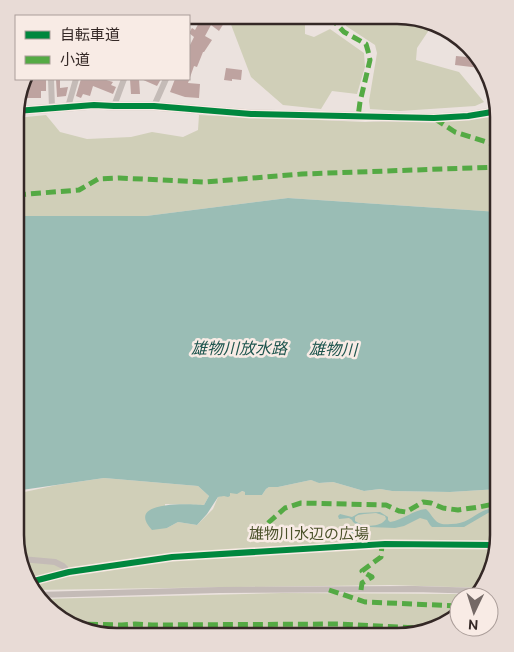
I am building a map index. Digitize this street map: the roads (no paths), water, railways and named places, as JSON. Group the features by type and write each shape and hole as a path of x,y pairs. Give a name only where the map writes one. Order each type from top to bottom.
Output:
{"street":[{"path":"50,80 52,108"},
{"path":"68,107 76,80"},
{"path":"114,106 124,80"},
{"path":"154,106 166,80"},
{"path":"25,110 68,107 154,106 250,114 434,118 490,113"},
{"path":"35,580 69,572 172,558 385,544 489,545"},
{"path":"27,560 55,562 64,566 69,572"},
{"path":"45,595 219,590 449,590"}],"water":[{"name":"雄物川放水路","path":"288,198 490,211 490,490 450,492 380,489 364,491 333,482 319,483 311,480 269,487 262,495 245,495 245,492 242,491 237,494 230,493 228,497 218,497 197,525 178,522 167,528 152,530 146,520 146,513 152,509 162,506 186,504 204,505 209,496 198,486 104,478 24,490 24,216 146,216"},
{"path":"426,509 440,524 456,524 468,520 483,511 490,509 490,512 464,527 432,527 427,520 420,518 404,526 395,528 369,527 338,537 292,539 289,537 292,534 335,535 356,528 356,524 349,518 339,519 338,516 340,514 352,517 359,513 380,512 388,517 390,522","holes":["376,513 385,516 386,519 376,525 367,525 355,521 355,517 358,515"]}],"water label":[{"name":"雄物川","path":"333,349"}],"park label":[{"name":"雄物川水辺の広場","path":"309,534"}]}
